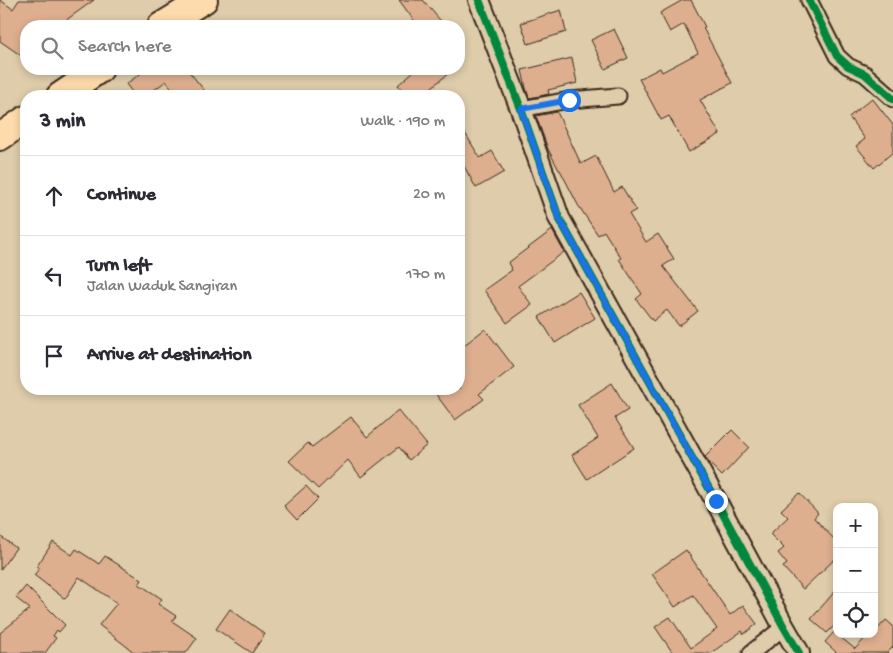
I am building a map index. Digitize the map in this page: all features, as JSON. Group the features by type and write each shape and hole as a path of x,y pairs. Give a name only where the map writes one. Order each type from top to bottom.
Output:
{"highway":[{"path":"172,20 204,0"},
{"path":"69,90 91,75"},
{"path":"0,138 20,123"}],"street":[{"path":"479,0 521,109 559,218 799,653"},
{"path":"809,0 837,56 848,66 865,74 893,99"},
{"path":"521,109 569,100 618,96"},
{"path":"751,653 784,627"}],"building":[{"path":"0,0 13,9 19,0 94,0 66,20 20,20 20,55 0,41"},
{"path":"399,0 423,0 440,20 414,20"},
{"path":"683,0 691,0 705,27 703,28 732,83 700,100 720,134 689,152 669,116 661,120 639,79 660,68 662,72 698,53 684,24 670,32 660,13"},
{"path":"561,10 566,32 528,44 521,23"},
{"path":"614,29 628,58 605,69 591,40"},
{"path":"572,58 577,83 548,90 549,94 529,98 522,70"},
{"path":"139,75 192,75 204,90 173,90 166,81 154,90 130,90 126,84"},
{"path":"409,75 447,75 428,90 402,90 398,85"},
{"path":"872,98 893,125 893,152 874,168 856,146 865,139 849,117"},
{"path":"557,112 581,164 596,156 614,192 622,187 636,210 629,214 646,242 658,234 674,259 663,266 698,311 679,326 667,310 653,321 636,299 642,294 619,259 621,258 604,231 598,235 578,205 548,149 536,116"},
{"path":"465,133 480,158 492,151 504,172 476,188 465,168"},
{"path":"552,230 564,252 518,286 532,305 507,323 484,290 512,270 508,263"},
{"path":"579,292 595,318 555,343 539,317"},
{"path":"485,329 514,367 479,394 484,399 455,420 436,395 465,395 465,344"},
{"path":"612,383 628,410 615,418 634,448 587,479 572,455 598,438 578,405"},
{"path":"398,410 427,445 409,460 399,447 361,477 348,460 318,489 289,461 308,443 312,447 351,417 367,437"},
{"path":"732,430 749,447 722,476 705,457"},
{"path":"306,486 318,499 297,520 284,506"},
{"path":"799,493 818,513 814,518 833,538 833,561 803,589 783,567 787,564 778,553 784,548 770,534 788,517 781,510"},
{"path":"0,536 16,548 0,570"},
{"path":"53,542 72,555 76,549 99,564 105,556 142,580 139,584 162,599 158,604 176,616 172,621 197,638 186,653 135,653 99,625 117,603 79,577 65,599 34,575 40,568 37,566"},
{"path":"686,550 730,615 743,605 757,624 744,634 742,631 711,653 673,653 655,627 670,617 691,648 717,629 693,595 675,607 652,574"},
{"path":"26,586 65,625 59,632 57,630 53,636 56,638 45,653 0,653 0,633 30,609 16,598"},
{"path":"833,594 833,627 827,633 811,619"},
{"path":"230,609 265,634 252,653 216,629"},
{"path":"886,620 893,626 893,647 887,653 837,653 825,642 833,633 833,638 841,638 855,649 865,638 878,638 878,629"}],"cycle path":[{"path":"479,0 521,109 559,218 799,653"},
{"path":"809,0 837,56 848,66 865,74 893,99"}],"route":[{"path":"569,100 521,109 559,218 716,501"}]}
